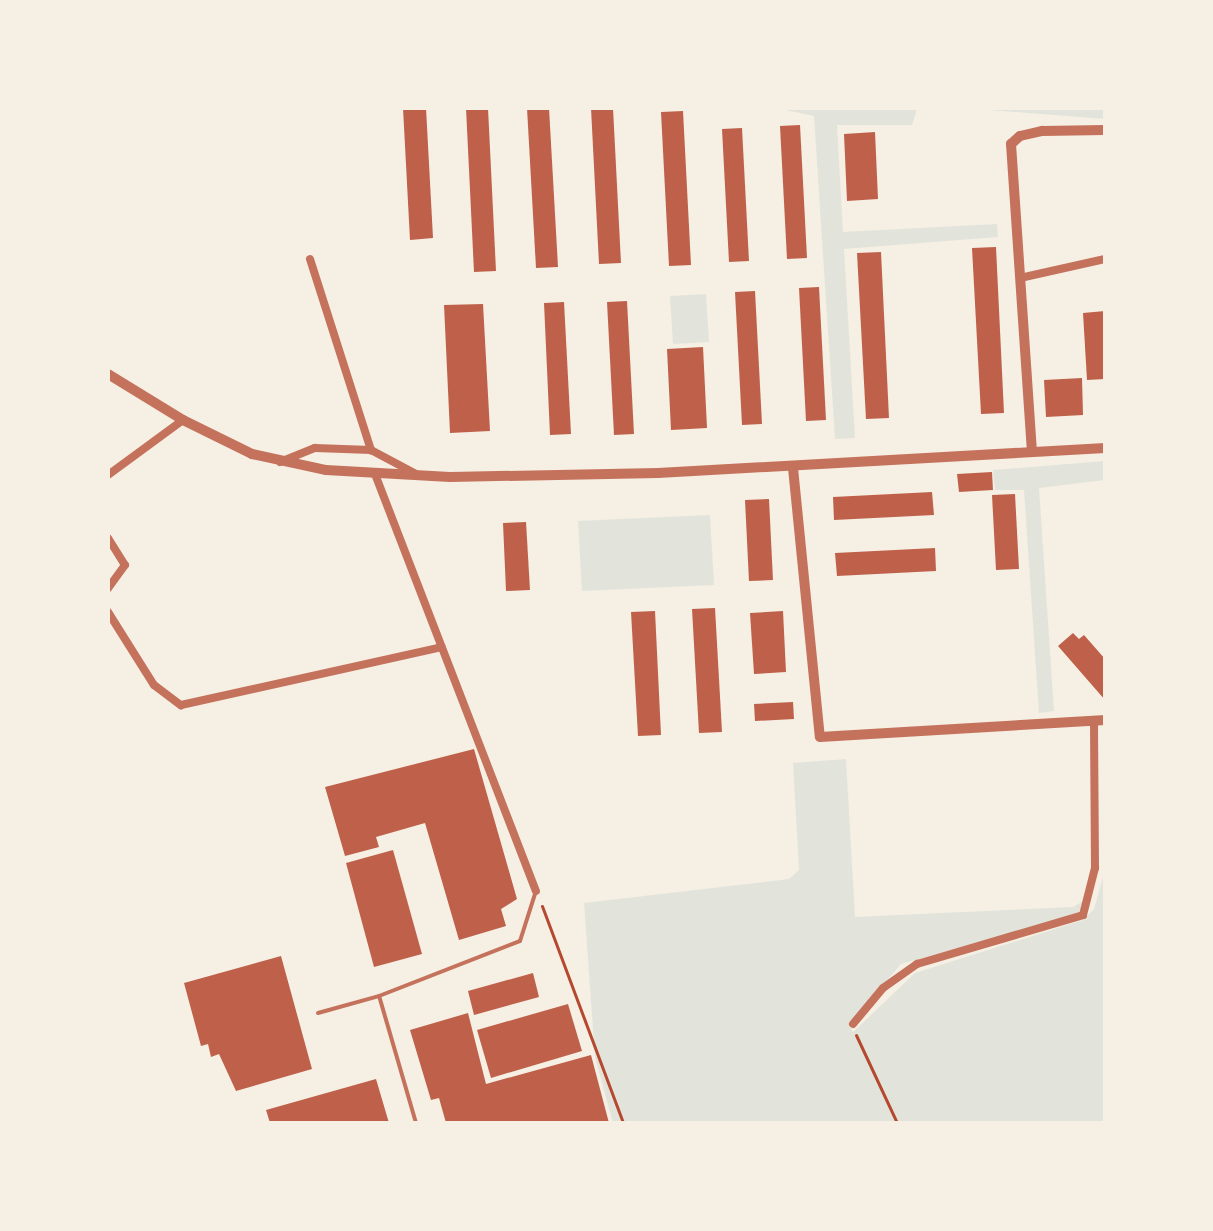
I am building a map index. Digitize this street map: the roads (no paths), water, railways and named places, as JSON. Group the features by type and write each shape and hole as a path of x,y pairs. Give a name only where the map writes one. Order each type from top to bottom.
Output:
{"street":[{"path":"1032,452 1011,144 1020,136 1042,131 1105,130"},
{"path":"310,259 371,450"},
{"path":"1020,278 1105,259"},
{"path":"108,374 183,420 280,462 375,474 423,476 793,468 1105,448"},
{"path":"108,475 183,420"},
{"path":"280,462 315,448 371,450 423,476"},
{"path":"793,468 820,737 1100,720 1095,868 1083,915 917,964 883,988 853,1024"},
{"path":"375,474 536,891"},
{"path":"108,538 125,565 108,588"},
{"path":"108,612 154,685 181,705 442,647"}],"lane":[{"path":"318,1013 379,996 520,941 536,891"},
{"path":"379,996 416,1123"}]}
